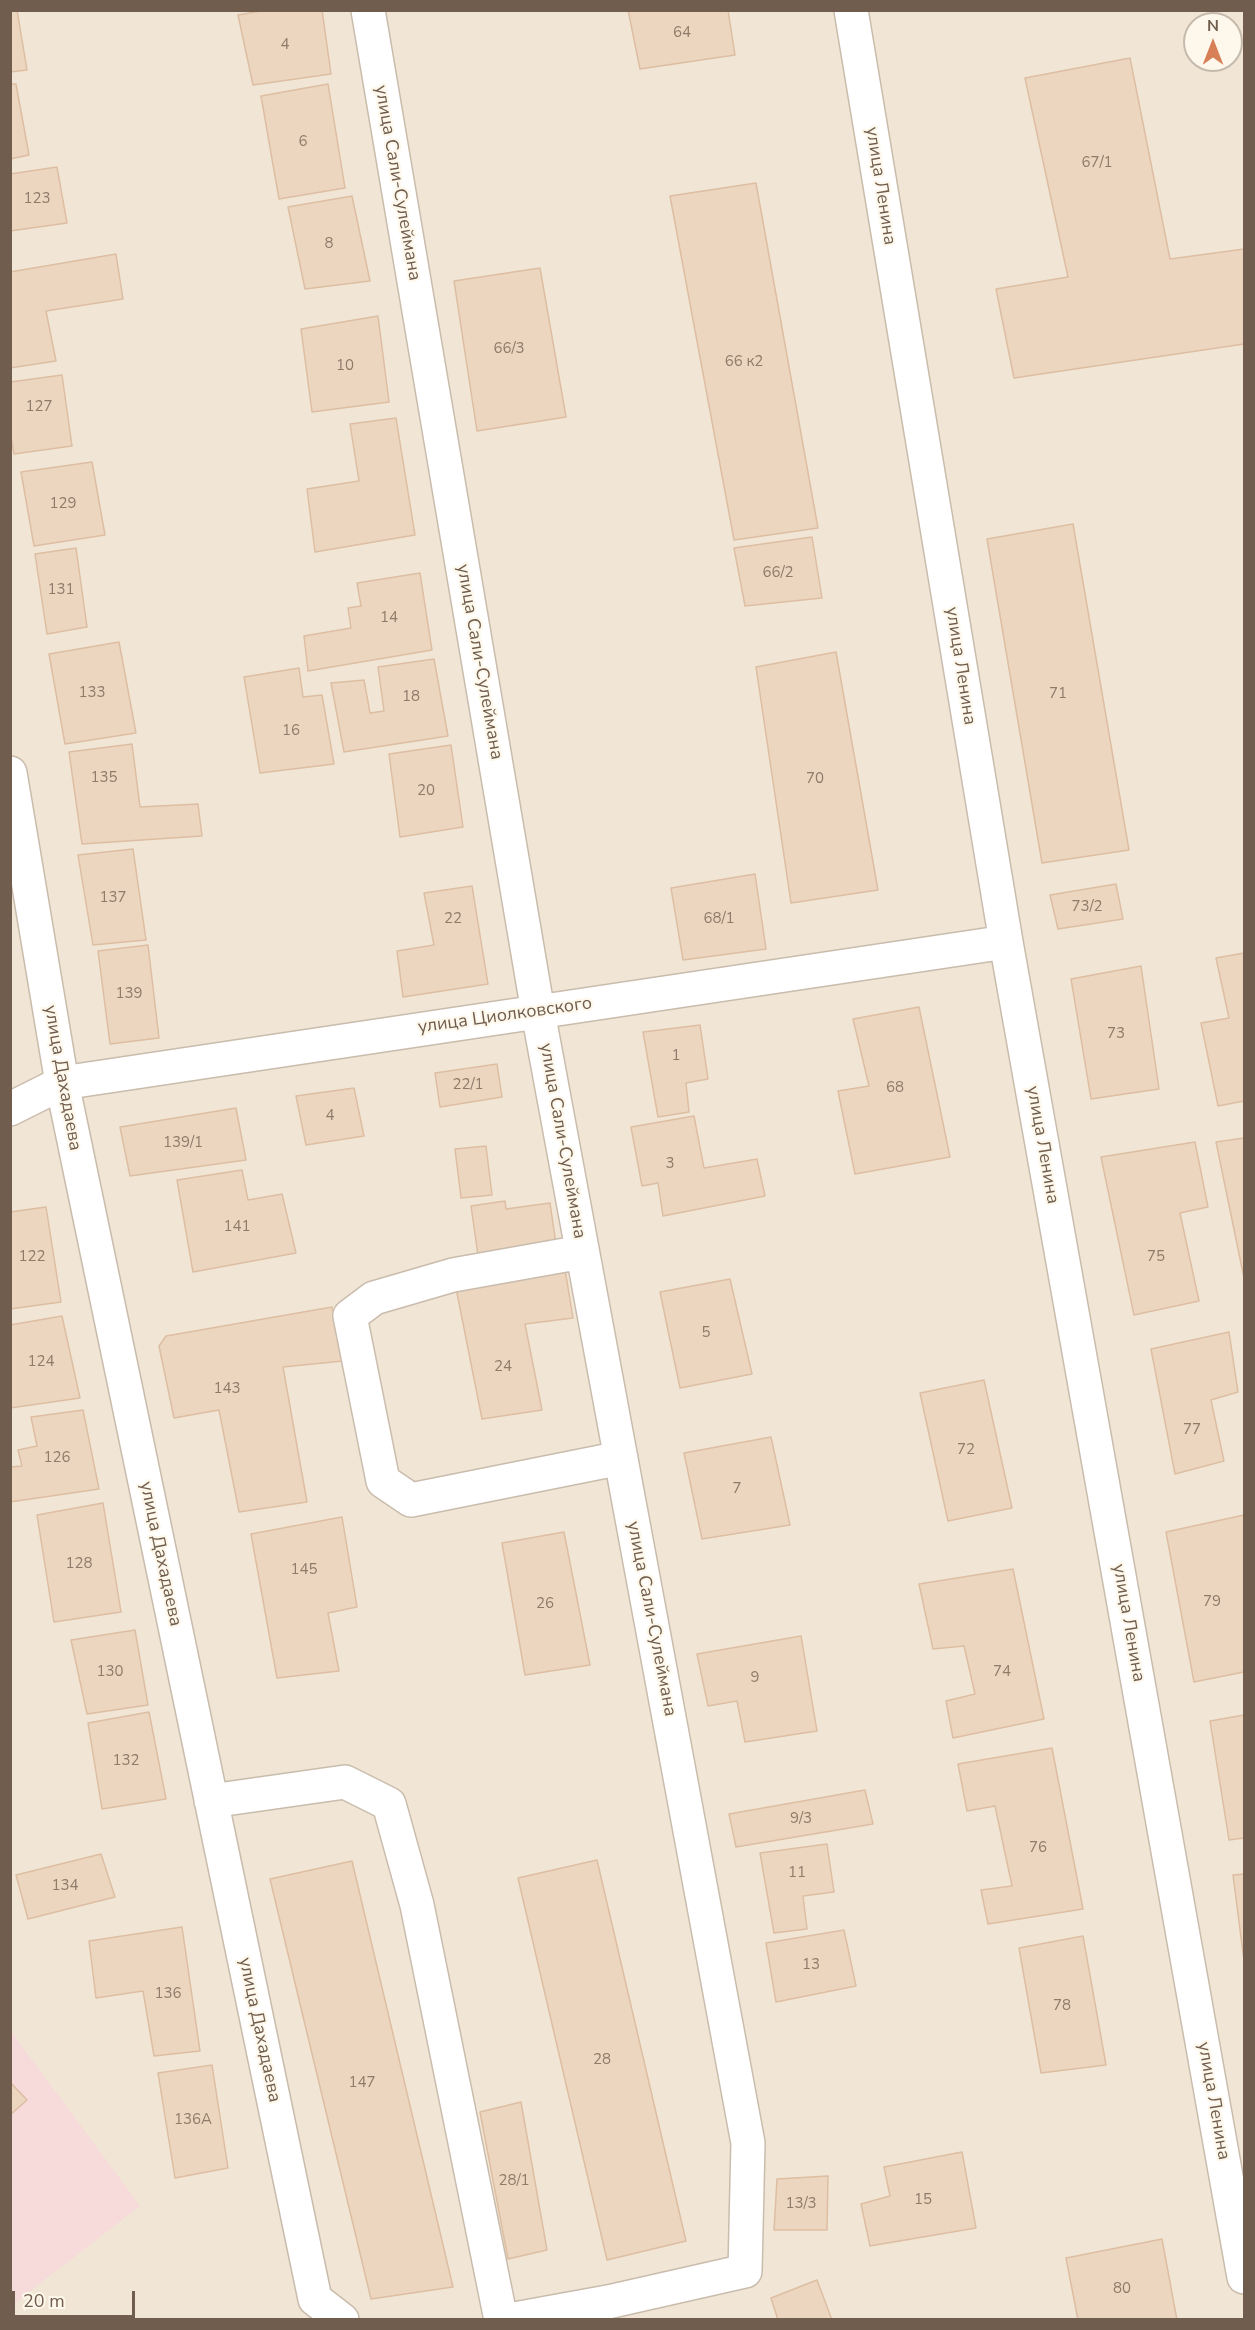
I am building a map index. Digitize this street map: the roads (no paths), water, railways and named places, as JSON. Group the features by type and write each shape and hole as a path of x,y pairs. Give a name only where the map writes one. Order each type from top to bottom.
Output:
{"street":[{"name":"улица Сали-Сулеймана","path":"368,10 538,1012 748,2143 746,2271 608,2302 509,2319"},
{"name":"улица Ленина","path":"851,10 1006,942 1245,2277"},
{"name":"улица Дахадаева","path":"10,773 62,1083 315,2299 342,2319"},
{"name":"улица Циолковского","path":"10,1109 62,1083 1006,942"},
{"path":"582,1252 453,1275 374,1298 350,1316 383,1481 411,1500 621,1458"},
{"path":"211,1801 345,1782 389,1804 417,1905 501,2319"}]}
